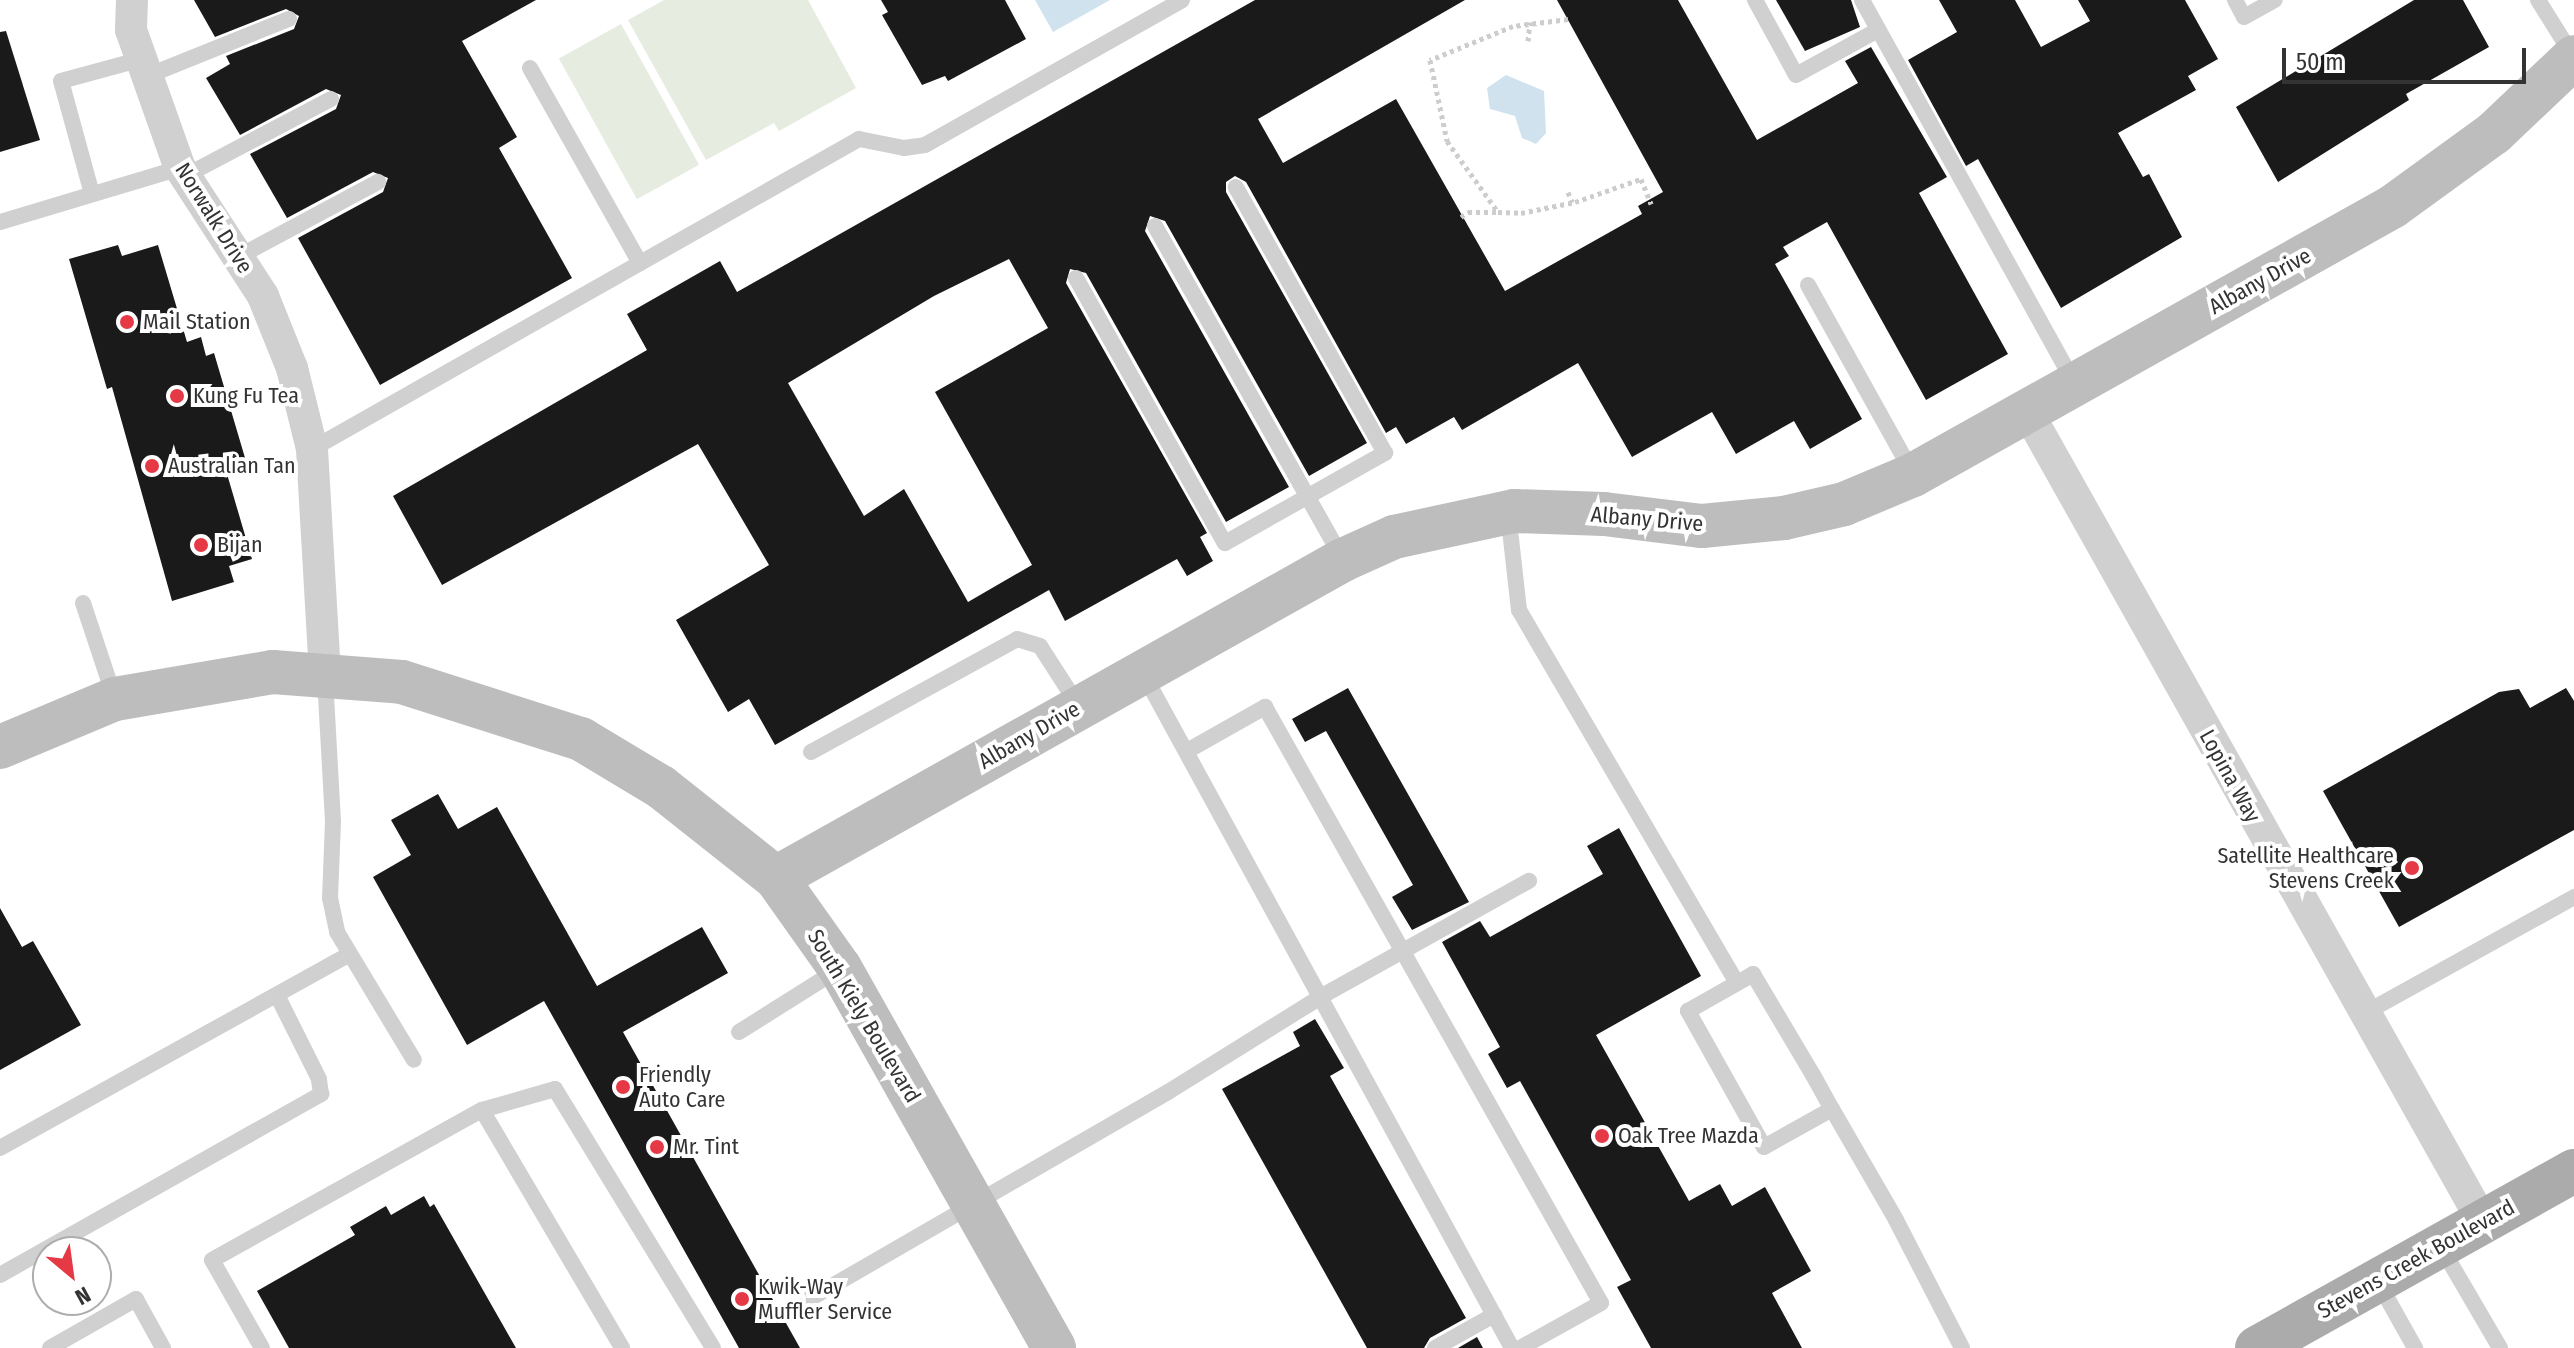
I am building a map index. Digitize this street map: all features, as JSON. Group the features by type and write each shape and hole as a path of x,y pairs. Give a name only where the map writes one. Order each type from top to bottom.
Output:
{"main road":[{"name":"Stevens Creek Boulevard","path":"2257,1348 2574,1171"}],"street":[{"name":"Norwalk Drive","path":"132,0 131,30 182,172 263,296 292,368 312,449 325,673"},
{"name":"Albany Drive","path":"776,878 1343,560 1394,537 1508,512 1715,524 1784,518 1844,504 1913,475 2392,207 2494,133 2574,58"},
{"name":"Lopina Way","path":"2027,411 2483,1222"},
{"name":"South Kiely Boulevard","path":"0,747 115,699 254,672 325,673 402,682 581,739 661,787 776,878 840,968 1054,1348"}],"lane":[{"path":"312,449 859,139 904,148 925,145 1182,0"},
{"path":"1755,0 1796,75 1878,30"},
{"path":"1862,0 2075,385"},
{"path":"2235,0 2244,17 2275,0"},
{"path":"2538,0 2574,58"},
{"path":"92,194 61,81 144,68 289,19"},
{"path":"530,68 640,263"},
{"path":"0,222 92,194 182,172 331,99"},
{"path":"238,257 378,182"},
{"path":"1076,278 1225,543 1385,453 1236,187"},
{"path":"1155,226 1343,560"},
{"path":"1808,285 1913,475"},
{"path":"1508,512 1519,610 1737,983"},
{"path":"83,603 115,699"},
{"path":"811,752 1017,639 1040,646 1079,707"},
{"path":"1142,671 1512,1348"},
{"path":"325,673 333,821 330,898 337,932 348,955 414,1060"},
{"path":"1187,751 1265,707 1601,1303 1520,1348"},
{"path":"806,1301 1168,1092 1322,996 1529,881"},
{"path":"2365,1013 2574,897"},
{"path":"0,1148 348,955"},
{"path":"739,1032 840,968"},
{"path":"1832,1109 1770,1145 1759,1144 1689,1017 1695,1005 1753,974 1832,1109 1962,1348"},
{"path":"0,1275 321,1094 319,1079 277,995"},
{"path":"262,1348 212,1260 482,1110 555,1089 713,1348"},
{"path":"482,1110 622,1348"},
{"path":"2440,1246 2500,1348"},
{"path":"2378,1280 2415,1348"},
{"path":"50,1348 136,1299 163,1348"},
{"path":"1435,1348 1494,1315"}],"path":[{"path":"1498,212 1447,141 1430,60 1467,42 1530,22 1568,19"},
{"path":"1528,41 1530,22"},
{"path":"1461,217 1468,212 1521,213 1572,202 1641,179 1651,204"},
{"path":"1568,192 1572,202"}],"shaded area":[{"path":"664,0 808,0 856,88 779,131 774,123 706,160 628,20"},
{"path":"621,24 699,165 637,199 559,58"}],"water":[{"path":"1035,0 1110,0 1053,32"},
{"path":"1506,75 1544,91 1546,133 1536,144 1522,138 1515,116 1490,109 1487,88"}],"building":[{"path":"194,0 536,0 462,41 517,137 499,148 572,278 380,385 298,238 383,192 388,178 373,172 287,218 250,154 336,109 341,95 326,89 240,135 206,78 230,64 226,56 294,29 299,16 286,9 215,37"},
{"path":"881,0 1005,0 1026,39 948,81 945,76 922,85 882,15 888,12"},
{"path":"1255,0 1465,0 1258,119 1283,163 1396,99 1505,291 1642,214 1638,206 1663,192 1557,0 1678,0 1757,140 1858,83 1845,61 1871,47 1947,177 1919,193 2008,354 1926,400 1827,222 1783,247 1789,256 1775,264 1862,419 1810,449 1794,421 1736,454 1712,412 1632,457 1578,363 1462,430 1454,417 1406,444 1396,427 1386,433 1246,182 1235,176 1226,182 1226,192 1367,443 1309,476 1165,221 1150,216 1145,231 1289,487 1226,522 1086,273 1070,269 1066,283 1207,533 1200,537 1213,561 1187,576 1177,559 1065,621 1049,590 775,745 749,699 728,712 676,620 769,565 698,444 442,585 393,496 647,350 627,314 720,261 737,292","holes":["1009,259 1048,328 935,392 1032,565 968,602 904,489 864,516 788,383 934,296"]},
{"path":"1776,0 1851,0 1860,27 1805,51"},
{"path":"1939,0 2015,0 2041,47 2090,21 2078,0 2185,0 2218,59 2188,76 2196,90 2118,133 2143,177 2149,174 2182,237 2061,308 1978,159 1966,166 1908,60 1957,32"},
{"path":"2414,0 2463,0 2489,47 2406,94 2409,100 2278,182 2236,107"},
{"path":"6,31 40,140 0,152 0,32"},
{"path":"118,245 122,256 158,245 187,342 201,337 206,356 214,353 248,468 227,474 252,559 229,566 234,582 172,601 112,387 107,389 69,259"},
{"path":"1348,688 1469,902 1412,930 1392,897 1413,885 1326,731 1305,742 1292,719"},
{"path":"2566,688 2574,701 2574,830 2399,927 2323,791 2499,692 2519,689 2530,708"},
{"path":"438,794 458,829 497,807 597,986 702,927 728,973 623,1032 800,1348 739,1348 544,1001 467,1045 373,877 411,855 391,820"},
{"name":"Oak Tree Mazda","path":"1619,828 1701,976 1596,1035 1689,1201 1720,1184 1732,1206 1765,1187 1811,1271 1772,1293 1802,1348 1651,1348 1617,1287 1631,1280 1520,1081 1507,1088 1488,1054 1500,1047 1442,942 1480,921 1490,937 1603,874 1587,846"},
{"path":"0,908 22,947 33,941 81,1025 0,1070"},
{"path":"1315,1019 1344,1068 1330,1076 1466,1318 1430,1338 1424,1348 1367,1348 1222,1089 1300,1046 1293,1032"},
{"path":"424,1196 430,1207 434,1204 516,1348 289,1348 257,1291 355,1235 350,1227 386,1206 391,1215"},
{"path":"1477,1337 1483,1348 1458,1348"}],"place":[{"name":"Mail Station","path":"127,322"},
{"name":"Kung Fu Tea","path":"177,396"},
{"name":"Australian Tan","path":"152,466"},
{"name":"Bijan","path":"201,545"},
{"name":"Satellite Healthcare Stevens Creek","path":"2412,868"},
{"name":"Friendly Auto Care","path":"623,1087"},
{"name":"Oak Tree Mazda","path":"1602,1136"},
{"name":"Mr. Tint","path":"657,1147"},
{"name":"Kwik-Way Muffler Service","path":"742,1299"}]}
